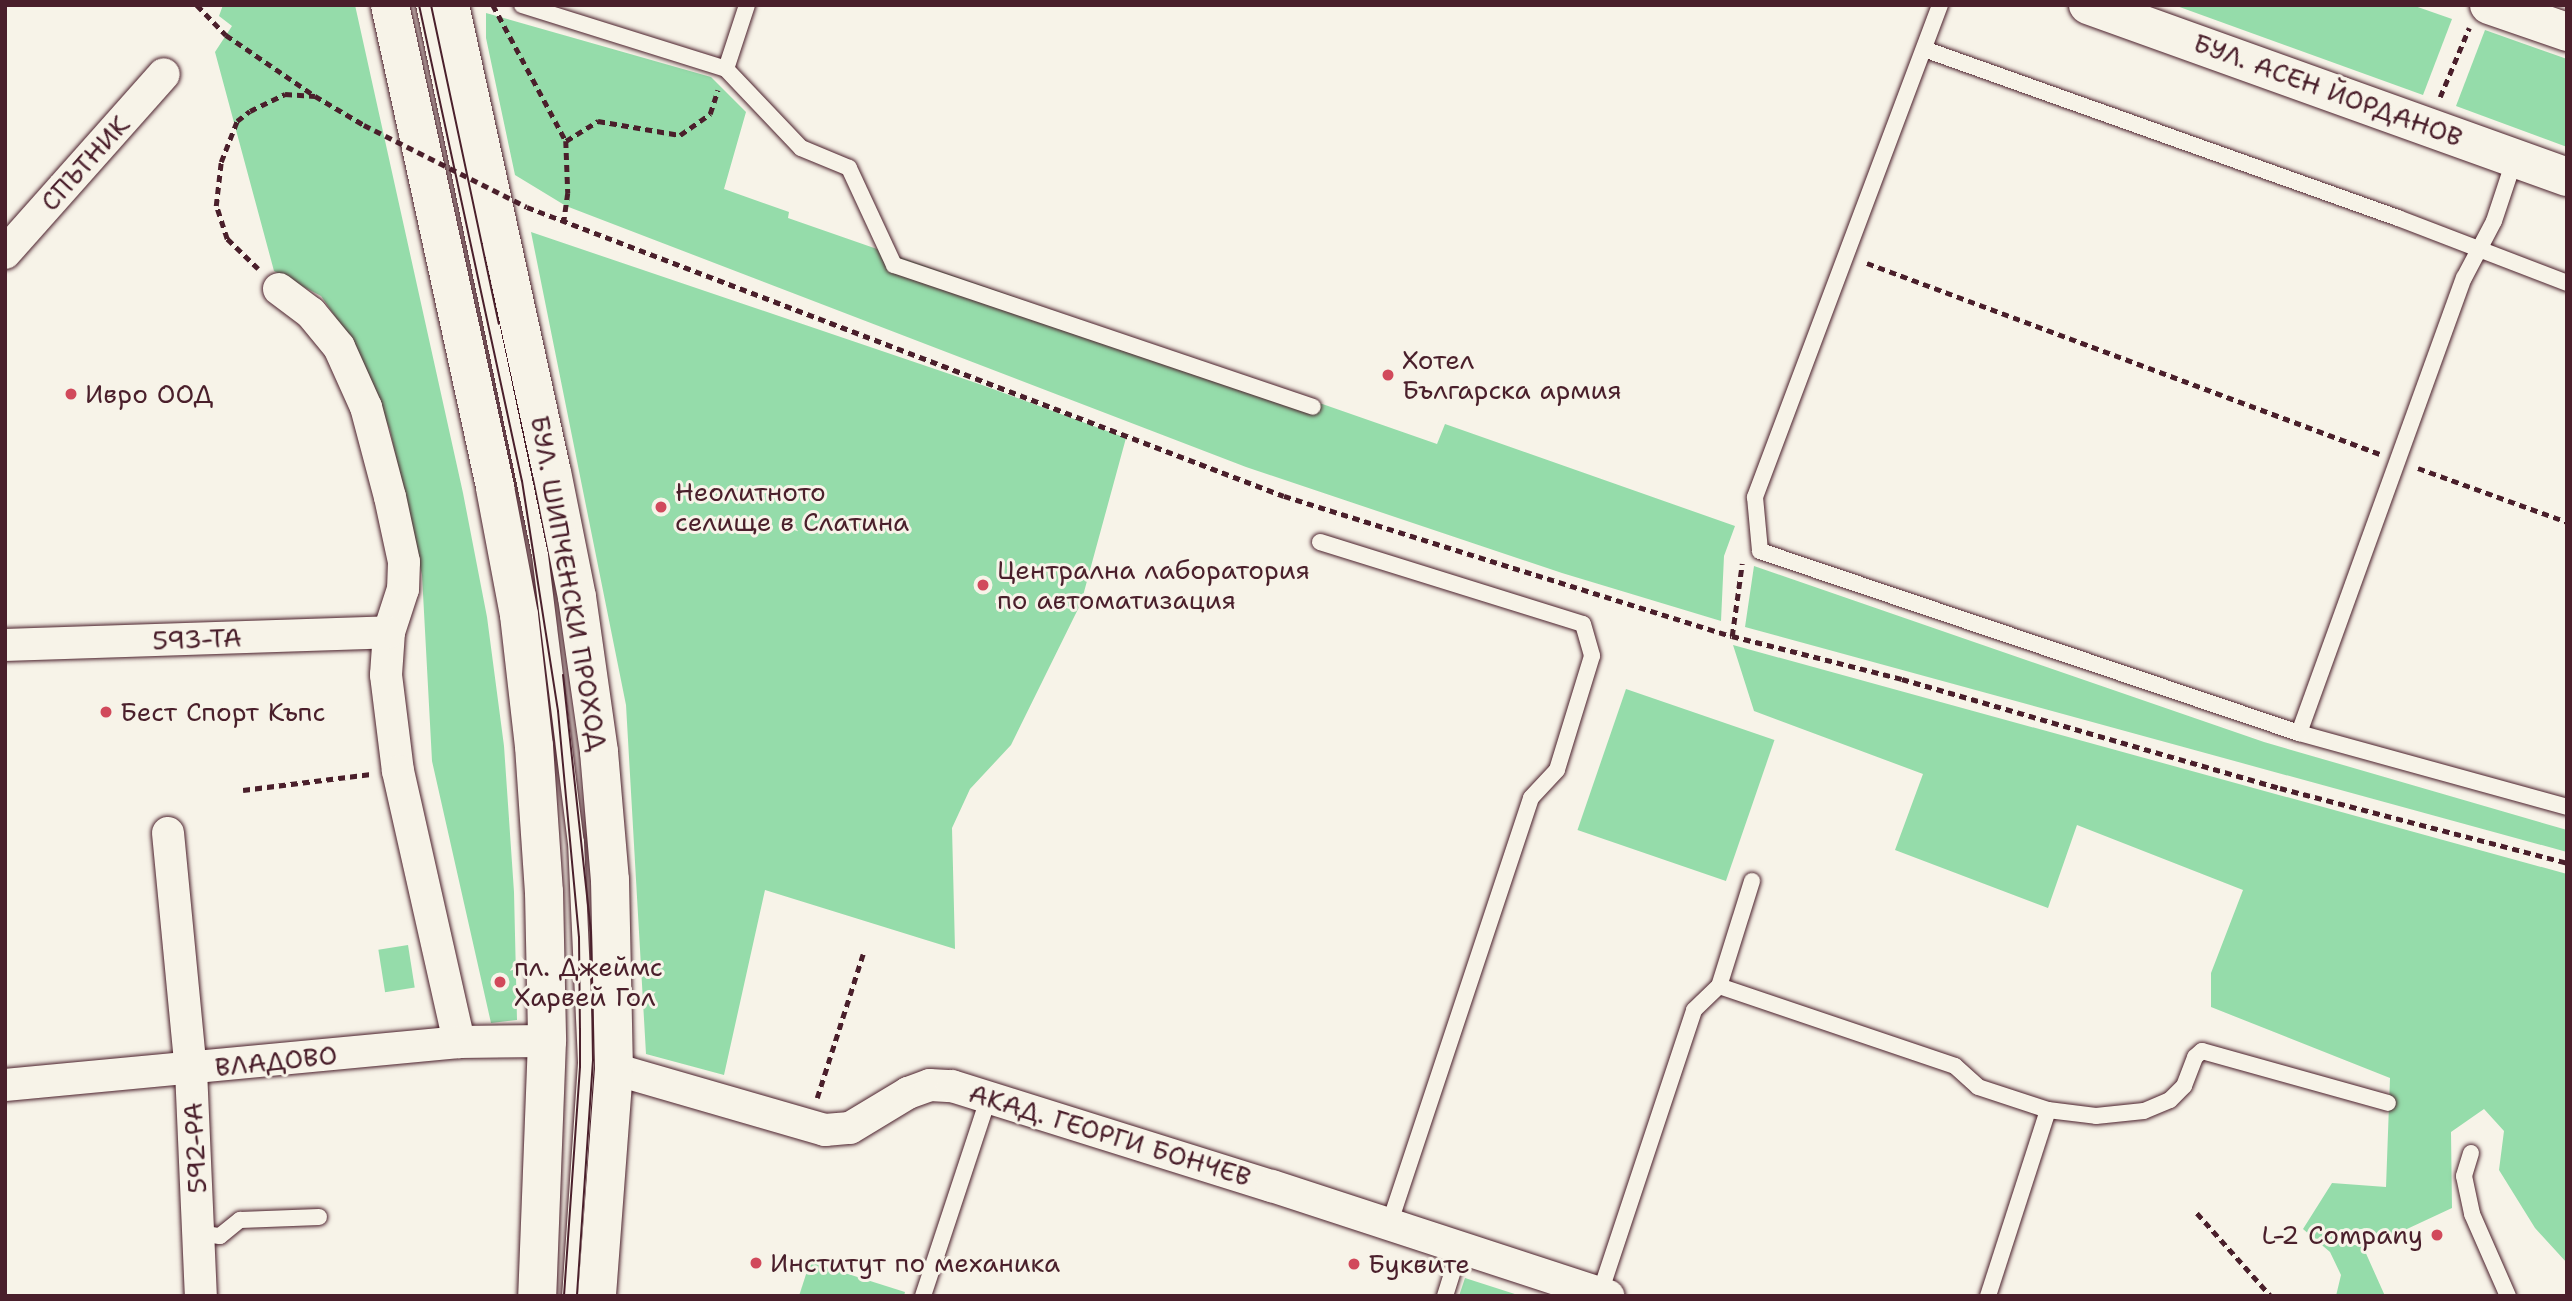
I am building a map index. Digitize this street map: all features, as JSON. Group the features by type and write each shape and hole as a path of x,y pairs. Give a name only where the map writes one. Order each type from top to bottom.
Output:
{"main road":[{"name":"БУЛ. ШИПЧЕНСКИ ПРОХОД","path":"390,5 495,488 519,615 534,746 544,892 547,1041 537,1296"},
{"name":"БУЛ. ШИПЧЕНСКИ ПРОХОД","path":"450,5 577,597 599,752 610,880 614,1069 597,1296"},
{"name":"БУЛ. АСЕН ЙОРДАНОВ","path":"2088,5 2142,17 2567,177"},
{"path":"2480,14 2567,32"}],"street":[{"name":"СПЪТНИК","path":"5,253 164,74"},
{"path":"279,289 311,313 339,346 366,407 404,562 403,589 389,632 386,675 398,771 459,1042"},
{"name":"593-ТА","path":"5,645 389,632"},
{"name":"592-РА","path":"168,833 191,1069 201,1296"},
{"name":"ВЛАДОВО","path":"5,1085 459,1042 547,1041"},
{"name":"АКАД. ГЕОРГИ БОНЧЕВ","path":"614,1069 825,1130 850,1128 908,1093 930,1085 952,1086 1604,1294"}],"lane":[{"path":"424,5 540,555 576,842 586,1063 570,1296"},
{"path":"523,5 726,69 801,148 849,168 894,265 1313,407"},
{"path":"726,69 747,5"},
{"path":"1940,5 1755,497 1759,551 2299,733 2567,807"},
{"path":"1924,49 2398,218 2567,283"},
{"path":"2299,733 2464,278 2494,221 2515,158"},
{"path":"1320,542 1583,624 1592,656 1557,770 1531,798 1389,1225"},
{"path":"1604,1294 1694,1010 1719,986 1752,881"},
{"path":"1719,986 1955,1066 1979,1087 2048,1110 2096,1116 2144,1111 2171,1100 2184,1086 2195,1057 2202,1051 2388,1103"},
{"path":"923,1296 989,1096"},
{"path":"1988,1296 2048,1110"},
{"path":"2471,1153 2464,1176 2472,1214 2508,1296"},
{"path":"198,1233 220,1236 240,1220 319,1217"},
{"path":"1445,1296 1460,1248"}],"path":[{"path":"197,5 226,35 315,96 364,125 527,207 1284,496 1732,636 1902,679 2280,788 2567,863"},
{"path":"493,5 566,141 568,193 564,222"},
{"path":"2438,102 2480,14"},
{"path":"566,141 598,121 680,135 710,114 726,69"},
{"path":"279,289 227,239 216,206 221,162 237,121 250,111 285,94 315,96"},
{"path":"1846,255 2396,461 2567,522"},
{"path":"1732,636 1742,564 1759,551"},
{"path":"243,790 398,771"},
{"path":"814,1109 863,954"},
{"path":"2196,1213 2271,1296"}],"green space":[{"path":"223,5 355,5 463,493 487,617 504,746 514,892 517,1020 491,1023 432,761 422,575 390,430 350,338 321,296 274,271 215,52 232,26 219,16"},
{"path":"2174,5 2412,5 2452,19 2423,95"},
{"path":"486,13 711,77 746,112 724,189 789,212 788,218 1437,444 1445,424 1735,526 1724,556 1721,621 1562,573 1246,467 566,206 515,175 486,38"},
{"path":"2485,30 2567,59 2567,147 2456,106"},
{"path":"531,232 982,385 1126,438 1081,603 1011,745 970,789 952,828 955,949 765,890 724,1075 646,1054 626,705"},
{"path":"1754,566 2264,742 2567,830 2567,852 1745,627"},
{"path":"1733,645 2567,874 2567,1263 2535,1228 2499,1170 2504,1131 2484,1109 2451,1132 2452,1208 2364,1249 2385,1296 2336,1296 2341,1275 2330,1252 2303,1229 2332,1183 2386,1187 2390,1078 2211,1007 2211,973 2243,890 2077,825 2048,908 1895,850 1923,774 1754,711"},
{"path":"1626,689 1774,740 1726,881 1577,830"},
{"path":"408,945 415,987 385,992 378,950"},
{"path":"810,1262 905,1292 904,1296 799,1296"},
{"path":"1465,1278 1521,1296 1459,1296"}],"tram line":[{"path":"419,5 522,481 558,711 579,937 580,1029 580,1067 564,1296"},
{"path":"431,5 499,324"},
{"path":"563,675 591,933 593,1060 577,1296"}],"place":[{"name":"Хотел Българска армия","path":"1388,375"},
{"name":"Ивро ООД","path":"71,394"},
{"name":"Неолитното селище в Слатина","path":"661,507"},
{"name":"Централна лаборатория по автоматизация","path":"983,585"},
{"name":"Бест Спорт Къпс","path":"106,712"},
{"name":"пл. Джеймс Харвей Гол","path":"500,982"},
{"name":"L-2 Company","path":"2437,1235"},
{"name":"Институт по механика","path":"756,1263"},
{"name":"Буквите","path":"1354,1264"}]}
